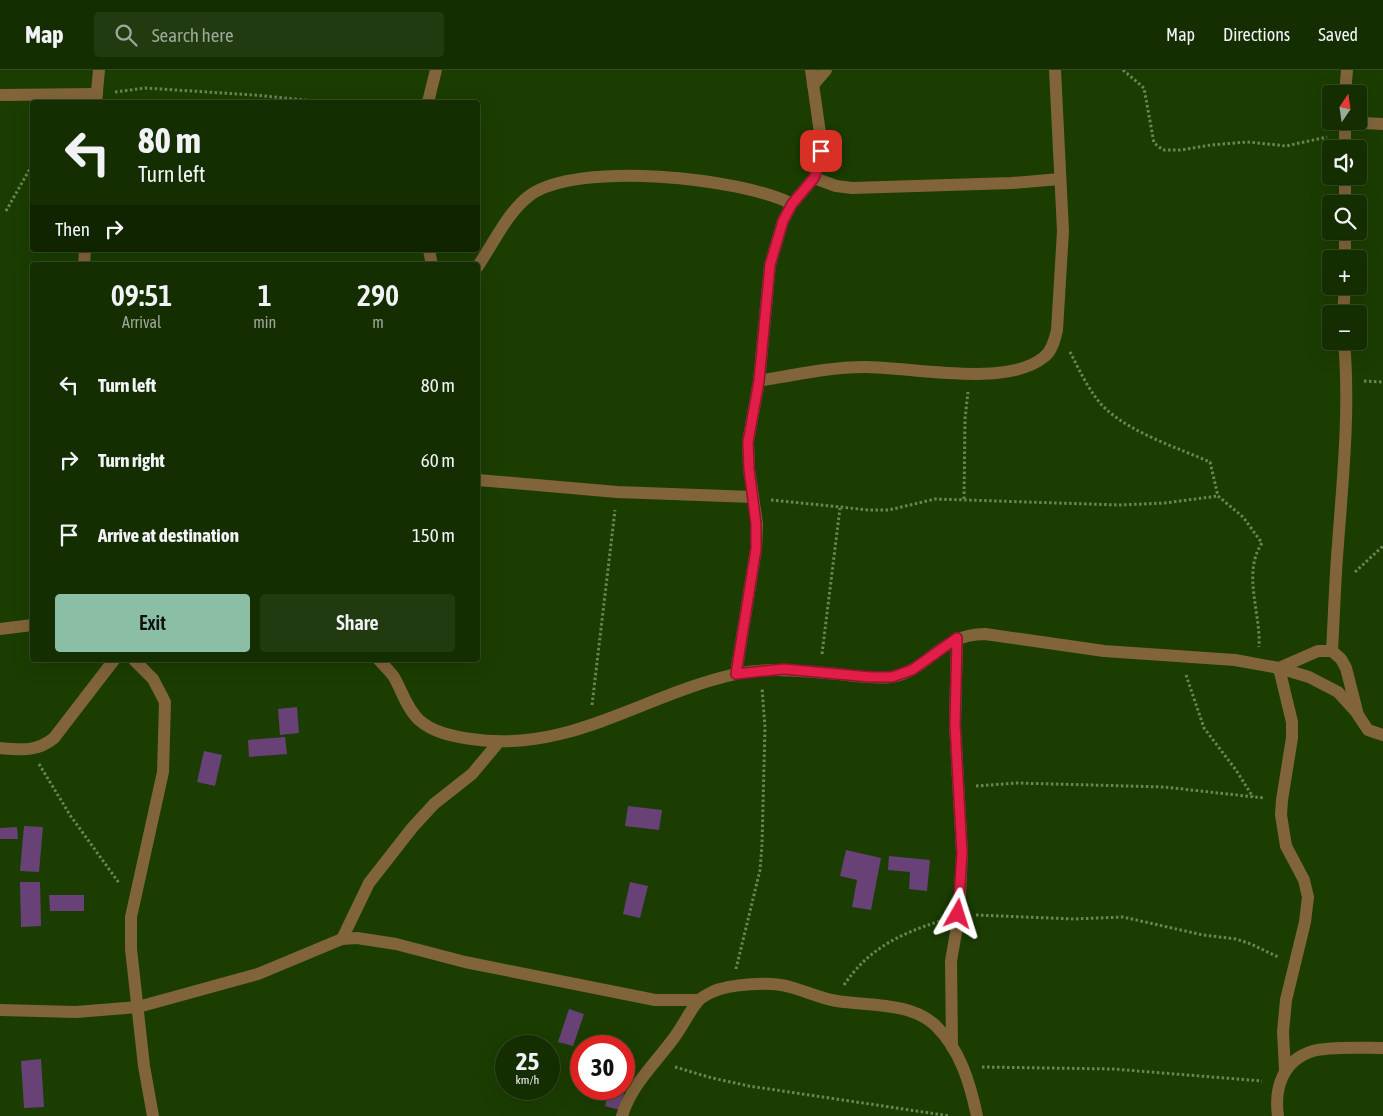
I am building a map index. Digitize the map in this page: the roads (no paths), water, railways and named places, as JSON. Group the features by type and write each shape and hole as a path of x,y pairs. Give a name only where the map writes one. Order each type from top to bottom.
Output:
{"street":[{"path":"0,95 96,98 99,70"},
{"path":"428,100 436,70"},
{"path":"736,674 756,549 748,442 759,381 770,265 783,221 792,204 814,178 820,161 822,140 811,70"},
{"path":"813,85 826,70"},
{"path":"759,381 816,371 864,367 972,374 1005,372 1031,366 1046,356 1057,330 1063,230 1055,70"},
{"path":"1346,85 1347,70"},
{"path":"1368,124 1383,124"},
{"path":"480,263 516,210 530,196 547,187 576,178 604,175 638,176 716,184 762,192 792,204"},
{"path":"814,178 836,186 852,188 1012,183 1060,179"},
{"path":"1332,651 1346,452 1347,381 1345,350"},
{"path":"480,480 617,492 753,497"},
{"path":"0,629 30,626"},
{"path":"381,662 394,677 418,719 434,730 456,737 498,743 559,736 590,727 674,693 736,674 784,669 870,677 892,677 912,670 957,638 969,634 985,634 1104,652 1259,663 1309,677 1338,692 1368,730 1383,735"},
{"path":"952,1047 952,961 962,862 960,787 955,725 957,638"},
{"path":"1279,668 1318,651 1332,651 1341,659 1346,668 1358,715"},
{"path":"0,748 32,750 43,747 54,738 112,662"},
{"path":"136,662 160,689 165,702 163,772 133,902 131,949 144,1066 153,1116"},
{"path":"1279,668 1292,722 1292,738 1282,800 1286,846 1304,880 1308,897 1305,922 1286,1000 1283,1032 1285,1070"},
{"path":"342,939 369,883 412,828 434,804 472,774 498,743"},
{"path":"0,1010 76,1012 138,1007 258,974 342,939 357,938 396,944 465,962 655,1000 699,1000"},
{"path":"622,1116 636,1085 656,1058 671,1042 699,1000 713,991 732,987 788,986 834,1001 886,1007 921,1015 935,1025 964,1067 971,1086 976,1116"},
{"path":"1278,1116 1275,1098 1279,1082 1285,1070 1298,1058 1313,1050 1383,1048"}]}
